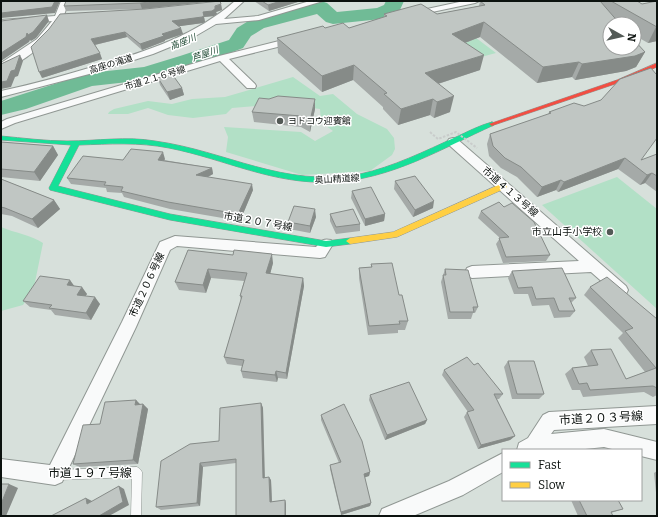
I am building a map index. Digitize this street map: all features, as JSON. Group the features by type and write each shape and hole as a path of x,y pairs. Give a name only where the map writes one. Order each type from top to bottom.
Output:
{"main road":[{"name":"奥山精道線","path":"1,138 76,143 135,140 158,143 276,176 298,179 338,181 382,173 502,120 655,69"},
{"name":"市道２０７号線","path":"76,143 53,188 170,217 326,244 394,235 503,186"}],"street":[{"path":"1,67 39,43 52,31 61,16 65,1"},
{"path":"222,3 239,1"},
{"path":"218,22 239,1"},
{"path":"218,22 251,18 319,1"},
{"path":"403,17 475,1"},
{"path":"1,22 61,16 90,15"},
{"name":"高座の滝道","path":"1,94 65,78 155,50 186,38 218,22"},
{"name":"市道２１６号線","path":"1,126 12,121 222,58 305,38"},
{"path":"222,58 251,86"},
{"name":"市道４１３号線","path":"453,142 628,296"},
{"name":"市道２０６号線","path":"55,475 128,327 165,246 175,241 320,253 326,244"},
{"path":"472,272 593,266"},
{"name":"市道２０３号線","path":"530,447 549,421 657,415"},
{"path":"530,447 604,438 657,451"},
{"path":"389,516 456,488 502,463"},
{"name":"市道１９７号線","path":"1,468 55,475"}],"lane":[{"name":"市道１９７号線","path":"55,475 137,472 136,516"}],"path":[{"path":"430,132 438,139 456,132 477,148"}],"green space":[{"path":"459,25 496,53 466,61"},
{"path":"293,77 320,96 333,94 357,114 387,129 394,138 395,149 392,155 370,171 302,175 226,152 228,137 224,127 301,132 315,141 333,131 321,122 320,109 282,104 232,108 226,114 193,118 168,115 148,108 128,114 108,114 114,109 148,101 172,104 192,99 225,97"},
{"path":"617,177 657,209 657,309 542,205"},
{"path":"1,227 43,243 34,287 23,305 1,311"}],"building":[{"path":"1,1 55,1 52,7 1,13"},
{"path":"66,1 160,1 64,6"},
{"path":"220,1 221,4 215,6 215,9 212,11 203,12 204,16 202,17 172,21 181,28 162,34 164,36 140,44 125,32 91,39 100,53 39,72 31,47 49,29 60,14 145,9"},
{"path":"262,1 281,1 268,5"},
{"path":"480,1 600,1 613,16 602,16 602,56 635,56 582,64 579,62 543,67 484,22 452,34 484,55 425,73 454,96 437,102 433,99 401,109 384,94 387,93 354,65 322,76 277,38 323,26 325,28 343,23 349,28 387,16 384,14 421,4 437,14 485,5"},
{"path":"611,1 637,1 642,4 657,1 657,27 642,19 642,16 638,16"},
{"path":"47,15 33,32 28,35 27,33 26,37 1,53 1,21"},
{"path":"20,55 15,70 11,71 7,81 1,82 1,64"},
{"path":"651,68 656,74 657,73 657,138 641,160 657,154 657,176 652,173 647,175 625,158 564,182 561,180 542,187 521,167 505,158 493,146 490,134 551,113 549,112 574,103 584,106 601,100 620,79"},
{"path":"172,74 182,88 167,92 158,78"},
{"path":"278,96 315,99 310,121 301,116 252,112 259,98 269,99"},
{"path":"1,142 53,146 34,172 1,169"},
{"path":"131,149 163,152 158,160 212,168 196,175 252,184 238,214 168,202 121,191 123,187 104,185 106,182 67,178 83,156 123,160"},
{"path":"415,176 434,201 415,210 395,181"},
{"path":"1,179 54,200 32,219 1,207"},
{"path":"371,187 385,214 365,219 352,191"},
{"path":"499,202 504,207 512,203 534,222 550,255 506,257 499,238 509,237 481,211"},
{"path":"294,206 315,209 310,226 288,222"},
{"path":"353,209 360,224 336,227 330,214"},
{"path":"188,250 233,255 234,250 272,254 266,273 303,278 286,373 276,371 275,375 241,371 244,360 224,357 242,296 240,296 247,273 208,269 203,285 175,282"},
{"path":"392,263 399,295 402,295 408,321 399,321 400,324 369,326 359,268 372,267 371,264"},
{"path":"562,268 576,298 569,298 575,311 559,311 554,298 536,299 532,287 518,288 512,271"},
{"path":"445,269 468,270 478,307 473,307 474,312 450,312 443,275 446,275"},
{"path":"40,276 70,280 67,285 82,287 77,295 95,297 86,313 49,308 52,305 23,301"},
{"path":"607,277 657,319 657,388 653,386 590,390 587,383 579,384 572,368 598,365 591,350 611,349 626,379 656,368 625,331 633,328 590,287"},
{"path":"467,357 474,365 478,363 503,394 494,394 515,436 481,445 467,412 474,410 444,370"},
{"path":"508,361 534,361 544,394 517,394"},
{"path":"409,382 427,420 387,435 370,395"},
{"path":"136,400 135,405 143,404 133,460 73,464 83,425 100,424 105,402"},
{"path":"261,403 263,478 269,477 270,502 285,500 285,516 236,516 236,459 200,463 197,503 156,507 161,461 190,444 219,441 220,408"},
{"path":"344,404 362,441 370,472 364,474 371,503 341,512 330,465 341,462 321,415"},
{"path":"1,484 9,484 1,504"},
{"path":"119,486 123,502 99,516 51,516 86,498 87,504"},
{"path":"580,501 619,501 623,509 611,512 613,516 587,516"}],"waterway":[{"name":"芦屋川","path":"1,108 18,104 89,80 146,73 188,61 236,44 244,32 257,24 321,7 333,18 381,13 392,8 395,1"}],"traffic: fast":[{"path":"1,138 59,143 122,141 170,145 270,174 303,179 333,180 386,170 492,124"},
{"path":"76,143 53,188 170,217 326,244 350,241"}],"traffic: slow":[{"path":"350,241 394,235 503,186"}],"traffic: jam":[{"path":"492,124 619,81 657,65"}],"place":[{"name":"ヨドコウ迎賓館","path":"280,121"},
{"name":"市立山手小学校","path":"610,232"}],"water label":[{"name":"高座川","path":"183,42"}]}
